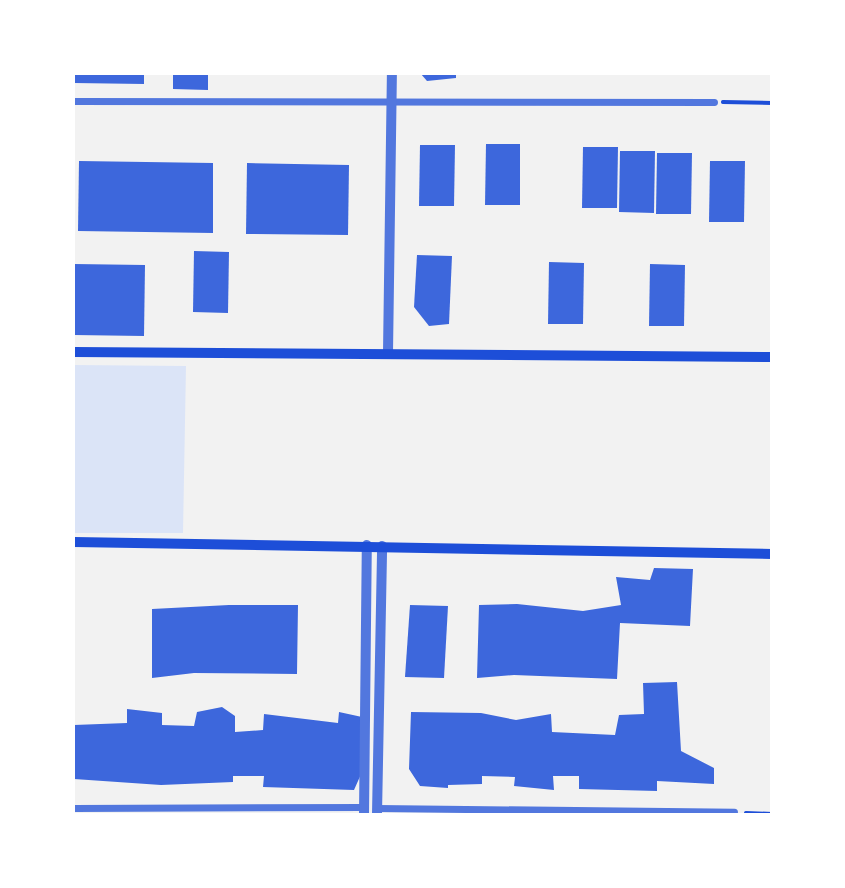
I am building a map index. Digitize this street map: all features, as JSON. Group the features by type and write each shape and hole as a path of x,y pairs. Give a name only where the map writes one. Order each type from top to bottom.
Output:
{"main road":[{"path":"74,352 772,357"},
{"path":"74,542 772,554"}],"street":[{"path":"388,353 392,74"},
{"path":"74,101 714,102"},
{"path":"364,811 367,545"},
{"path":"377,811 382,546"},
{"path":"74,808 734,812"}],"path":[{"path":"714,102 772,103"},
{"path":"734,812 772,814"}],"shaded area":[{"path":"74,365 186,366 183,533 74,533"}],"building":[{"path":"74,74 144,74 144,84 74,83"},
{"path":"173,74 208,74 208,90 173,89"},
{"path":"421,74 456,74 456,78 427,81"},
{"path":"486,144 520,144 520,205 485,205"},
{"path":"420,145 455,145 454,206 419,206"},
{"path":"583,147 618,147 617,208 582,208"},
{"path":"620,151 655,151 654,213 619,212"},
{"path":"657,153 692,153 691,214 656,214"},
{"path":"79,161 213,163 213,233 78,231"},
{"path":"710,161 745,161 744,222 709,222"},
{"path":"247,163 349,165 348,235 246,234"},
{"path":"194,251 229,252 228,313 193,312"},
{"path":"417,255 452,256 449,324 429,326 414,307"},
{"path":"549,262 584,263 583,324 548,324"},
{"path":"74,264 145,265 144,336 74,335"},
{"path":"650,264 685,265 684,326 649,326"},
{"path":"654,568 693,569 690,626 620,623 617,679 514,675 477,678 479,605 517,604 583,611 621,605 616,577 650,580"},
{"path":"298,605 297,674 194,673 152,678 152,609"},
{"path":"410,605 448,606 444,678 405,677"},
{"path":"677,682 681,751 714,768 714,784 657,781 657,791 579,789 579,776 553,776 554,790 514,786 515,777 482,776 482,784 448,785 448,788 420,786 409,769 411,712 481,713 516,720 551,714 552,732 615,735 619,715 644,714 643,683"},
{"path":"222,707 235,716 235,732 263,730 264,714 338,723 339,712 362,717 362,772 354,790 263,787 264,776 233,776 233,782 161,785 74,779 74,725 127,723 127,709 162,713 162,725 194,726 197,712"}]}
